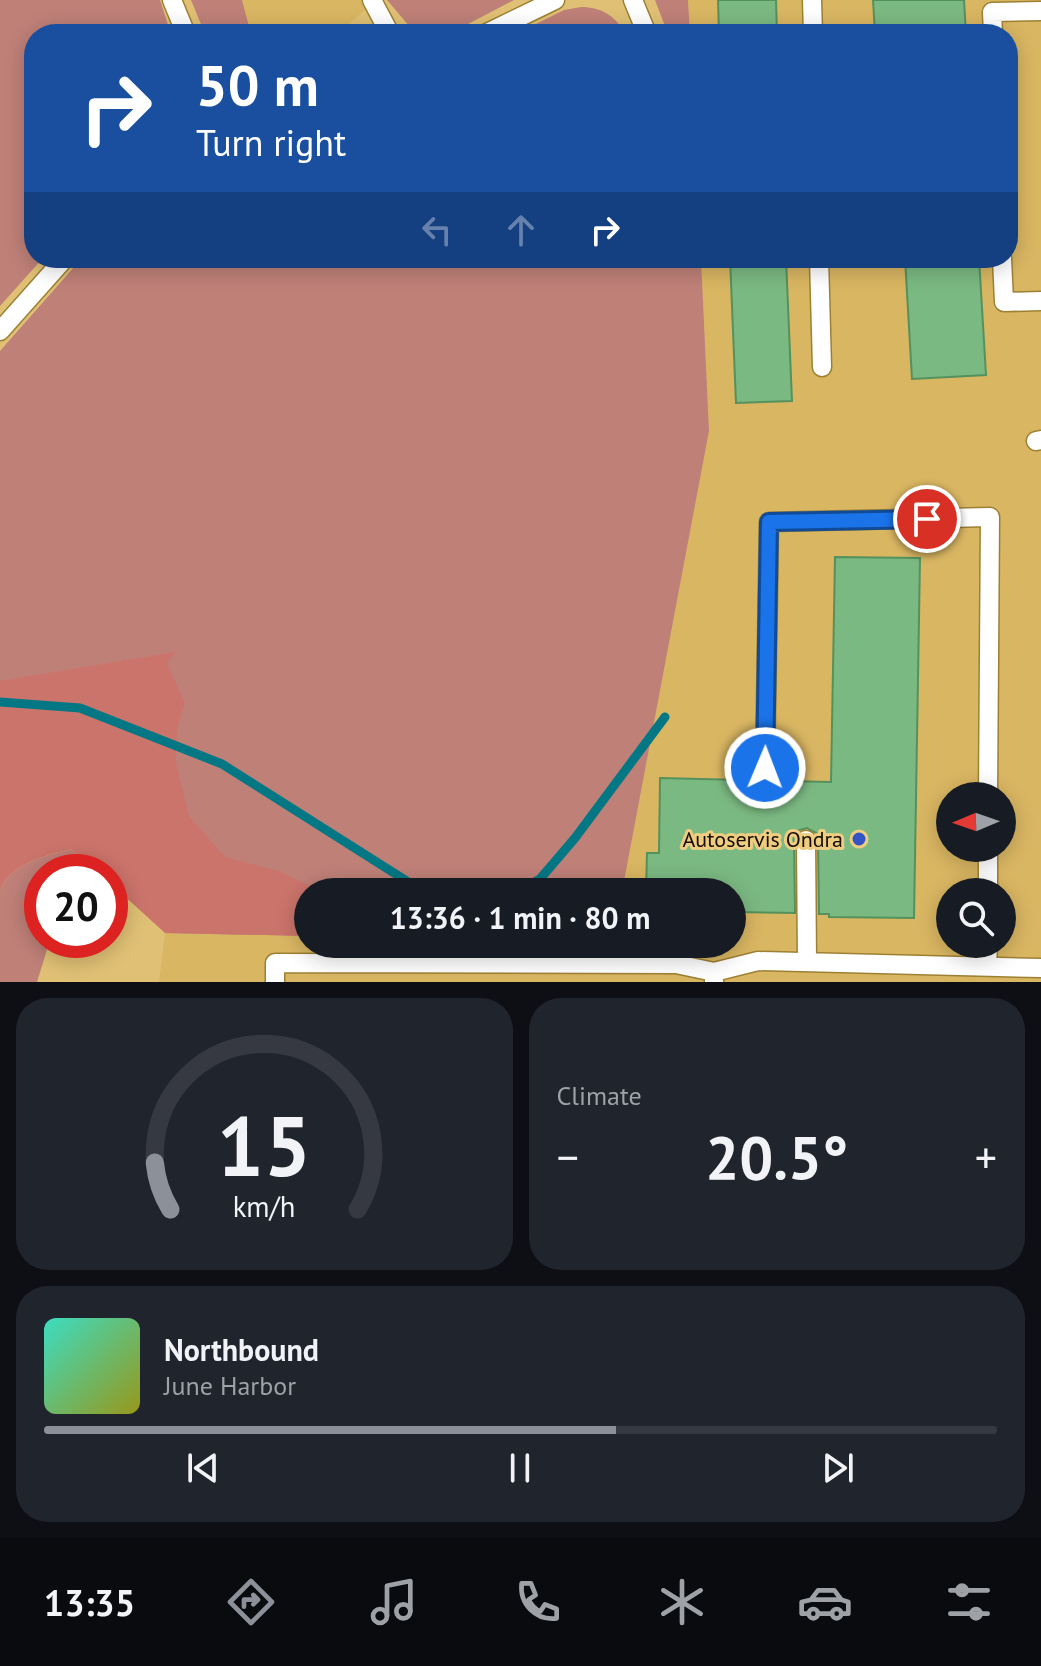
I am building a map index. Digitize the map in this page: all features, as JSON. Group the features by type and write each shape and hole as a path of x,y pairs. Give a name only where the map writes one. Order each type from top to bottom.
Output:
{"lane":[{"path":"172,0 182,24"},
{"path":"372,0 385,24"},
{"path":"506,24 555,0"},
{"path":"633,0 643,24"},
{"path":"812,0 813,24"},
{"path":"993,24 992,12 1041,11"},
{"path":"0,331 56,268"},
{"path":"819,268 822,367"},
{"path":"1002,268 1004,302 1041,301"},
{"path":"765,768 769,522 990,517 988,782"},
{"path":"806,840 807,962"},
{"path":"987,958 987,966"},
{"path":"275,982 275,963 676,964 714,977 758,961 1041,968"}],"shaded area":[{"path":"0,0 160,0 168,24 24,24 24,268 34,268 0,306"},
{"path":"191,0 242,0 248,24 201,24"},
{"path":"242,0 377,0 349,24 248,24"},
{"path":"387,0 514,0 468,24 407,24"},
{"path":"655,0 688,0 689,24 664,24"},
{"path":"688,0 1041,0 1041,982 159,982 165,933 294,936 294,958 746,958 746,878 625,878 709,431 701,268 1018,268 1018,24 689,24"},
{"path":"581,7 595,9 618,24 536,24 564,10"},
{"path":"73,268 701,268 709,431 625,878 294,878 294,936 165,933 128,876 128,854 105,854 82,832 24,854 24,857 0,867 0,351"},
{"path":"176,652 167,663 185,703 177,729 176,763 189,816 225,857 278,871 294,879 294,936 165,933 128,899 128,854 77,854 71,849 54,854 24,854 24,865 11,874 0,891 0,681"},
{"path":"71,849 76,853 76,854 51,854"},
{"path":"24,865 24,958 44,958 37,982 0,982 0,891 4,882"}],"building":[{"path":"718,0 776,0 777,24 719,24"},
{"path":"873,0 964,0 965,24 874,24"},
{"path":"730,268 786,268 792,401 736,403"},
{"path":"906,268 980,268 986,375 912,379"},
{"path":"835,557 920,558 914,918 829,917 829,914 819,914 818,839 816,833 807,828 799,830 794,839 795,913 746,912 746,878 646,878 647,853 659,853 660,778 831,782"}],"waterway":[{"path":"0,702 80,708 222,764 402,878"},
{"path":"541,878 575,838 665,717"}],"place":[{"name":"Autoservis Ondra","path":"859,839"}],"route":[{"path":"765,768 769,522 927,519"}]}
